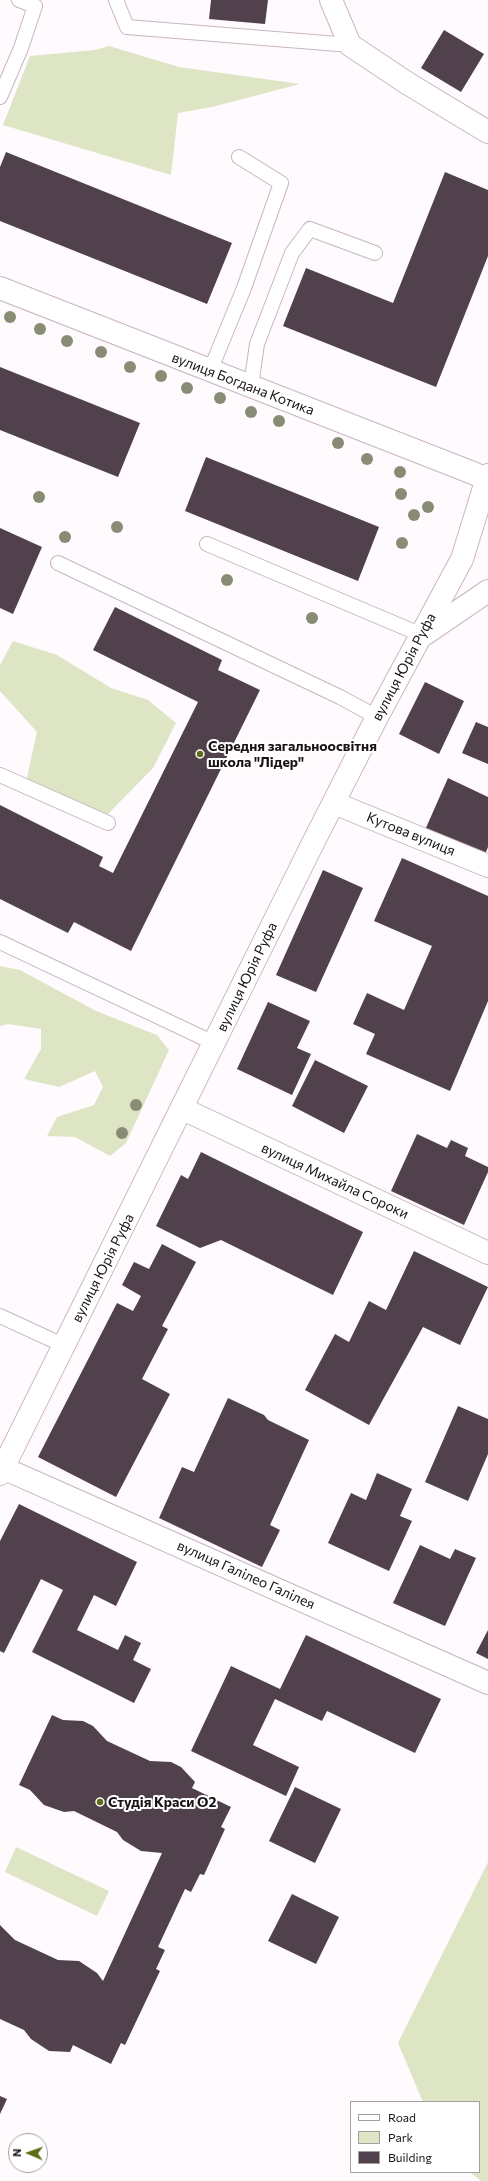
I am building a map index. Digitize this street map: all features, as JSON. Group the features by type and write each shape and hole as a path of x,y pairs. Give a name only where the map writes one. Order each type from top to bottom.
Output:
{"street":[{"path":"331,0 350,46 407,83 488,132"},
{"name":"вулиця Богдана Котика","path":"0,288 488,479"},
{"name":"вулиця Юрія Руфа","path":"2,1471 63,1345 183,1109 214,1043 377,717 462,559 488,479"},
{"path":"422,635 488,591"},
{"name":"Кутова вулиця","path":"334,803 488,866"},
{"name":"вулиця Михайла Сороки","path":"183,1109 488,1253"},
{"name":"вулиця Галілео Галілея","path":"2,1471 488,1683"}],"lane":[{"path":"0,97 21,48 36,3 19,0"},
{"path":"116,0 127,27 350,46"},
{"path":"210,371 244,288 281,183 239,157"},
{"path":"251,386 256,344 292,253 310,229 375,252"},
{"path":"207,544 422,635"},
{"path":"58,563 340,697 377,717"},
{"path":"0,774 108,823"},
{"path":"0,942 214,1043"},
{"path":"0,1316 63,1345"}],"green space":[{"path":"109,46 179,67 300,84 212,107 178,113 171,175 3,125 30,56 95,50"},
{"path":"13,641 57,655 111,688 148,700 176,723 153,768 107,815 66,804 26,782 37,732 0,691 0,665"},
{"path":"0,966 20,970 96,1011 157,1035 169,1050 126,1143 110,1156 75,1137 47,1136 57,1117 94,1105 103,1087 95,1071 59,1087 24,1079 41,1049 41,1029 8,1024 0,1026"},
{"path":"16,1847 109,1891 97,1916 5,1872"},
{"path":"488,1862 488,2181 481,2181 471,2173 480,2173 480,2101 423,2101 398,2043"}],"building":[{"path":"211,0 268,0 265,24 209,19"},
{"path":"444,30 484,54 461,92 421,68"},
{"path":"6,152 232,243 207,304 0,221 0,167"},
{"path":"445,172 488,190 488,256 436,387 283,326 306,268 393,303"},
{"path":"0,367 140,423 118,477 0,430"},
{"path":"206,457 379,527 358,581 185,511"},
{"path":"0,528 42,547 13,614 0,608"},
{"name":"Середня загальноосвітня школа \"Лідер\"","path":"115,607 222,660 218,670 260,690 131,951 74,922 68,933 0,899 0,805 103,857 99,866 113,873 198,702 93,650"},
{"path":"425,682 464,701 439,754 399,734"},
{"path":"476,722 488,727 488,764 462,753"},
{"path":"448,778 488,797 488,847 484,857 425,830"},
{"path":"402,858 488,896 488,1001 450,1091 366,1054 375,1034 353,1024 367,993 404,1010 432,946 374,921"},
{"path":"323,870 363,888 316,992 276,975"},
{"path":"268,1002 310,1021 297,1048 311,1054 292,1095 237,1069"},
{"path":"315,1060 368,1086 344,1133 292,1106"},
{"path":"417,1134 447,1148 451,1140 468,1148 465,1156 488,1167 488,1172 464,1225 391,1191"},
{"path":"201,1152 363,1232 333,1295 221,1240 200,1248 156,1226 181,1175 188,1179"},
{"path":"162,1244 196,1262 162,1326 168,1329 142,1379 170,1394 116,1497 38,1457 117,1303 133,1311 141,1296 122,1285 134,1262 149,1269"},
{"path":"414,1251 488,1287 460,1345 423,1327 369,1425 305,1390 335,1334 349,1342 369,1301 386,1310"},
{"path":"228,1398 264,1415 268,1420 309,1440 270,1525 280,1530 262,1567 159,1518 182,1467 194,1472"},
{"path":"458,1406 488,1419 488,1454 468,1501 425,1482"},
{"path":"377,1473 412,1489 400,1516 412,1521 389,1571 328,1543 351,1493 366,1500"},
{"path":"19,1504 137,1562 116,1606 94,1595 77,1630 118,1650 125,1635 141,1643 133,1660 151,1669 134,1703 32,1652 63,1590 41,1579 4,1653 0,1651 0,1541"},
{"path":"420,1545 450,1559 455,1549 476,1558 445,1626 393,1603"},
{"path":"488,1630 488,1659 476,1653"},
{"path":"306,1635 441,1699 415,1753 327,1711 322,1721 275,1699 253,1745 299,1767 286,1796 191,1751 231,1666 280,1689"},
{"path":"52,1715 63,1720 83,1721 93,1726 107,1741 150,1761 171,1762 181,1767 195,1782 192,1788 231,1807 221,1827 225,1829 204,1875 200,1874 191,1892 185,1889 158,1947 165,1950 156,1969 160,1971 125,2045 121,2043 111,2064 73,2045 70,2052 49,2051 31,2039 24,2030 0,2019 0,1925 15,1940 58,1960 79,1961 97,1973 103,1981 162,1853 141,1851 123,1840 117,1832 74,1811 64,1812 44,1805 30,1790 19,1785"},
{"path":"295,1787 341,1809 315,1863 269,1841"},
{"path":"292,1894 339,1917 316,1964 268,1941"},
{"path":"0,2096 7,2099 0,2114"}],"place":[{"name":"Середня загальноосвітня школа \"Лідер\"","path":"200,754"},
{"name":"Студія Краси O2","path":"100,1802"}]}
